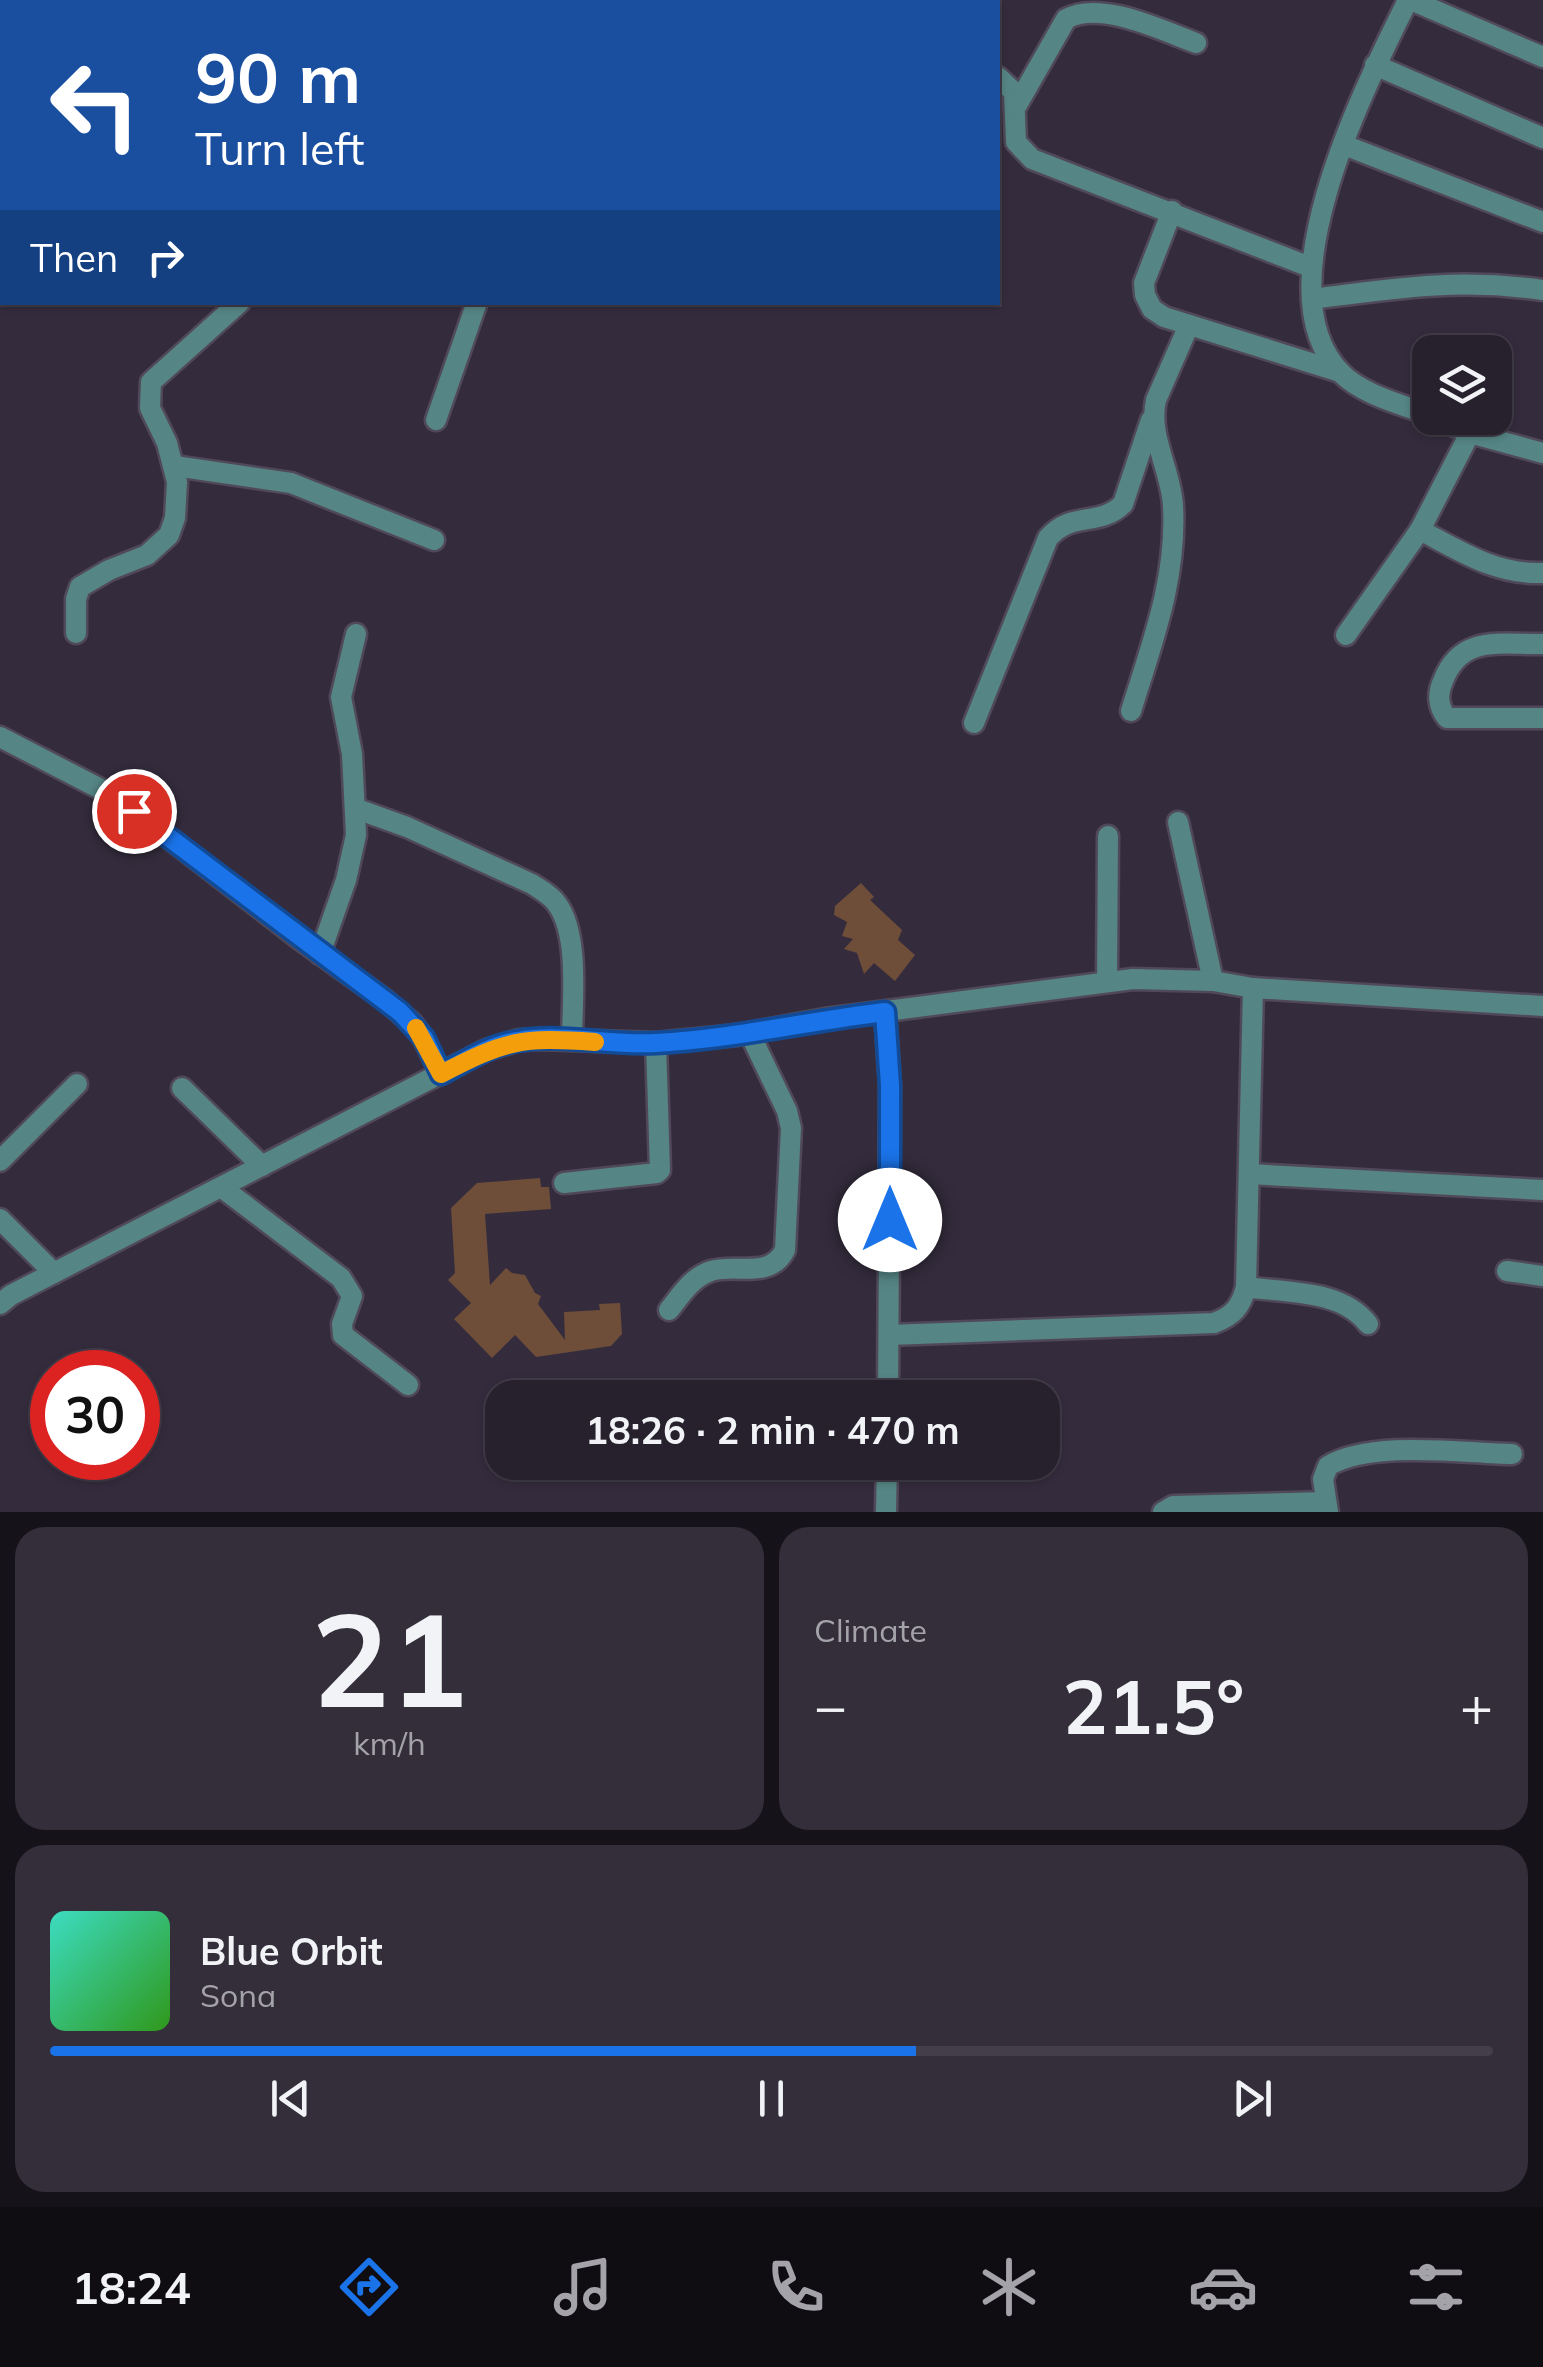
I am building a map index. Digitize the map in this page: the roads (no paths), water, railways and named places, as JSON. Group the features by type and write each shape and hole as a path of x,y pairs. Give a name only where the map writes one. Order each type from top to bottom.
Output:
{"street":[{"path":"1412,408 1356,385 1340,372 1320,338 1310,267 1324,200 1344,145 1376,65 1409,0 1543,58"},
{"path":"1017,105 1066,18 1076,12 1106,10 1196,42"},
{"path":"1376,65 1543,138"},
{"path":"1000,79 1014,92 1016,142 1032,158 1310,267"},
{"path":"1344,145 1543,222"},
{"path":"1172,211 1144,283 1144,296 1152,309 1188,325 1340,372"},
{"path":"1312,299 1441,282 1494,283 1543,290"},
{"path":"76,633 80,587 147,555 169,535 174,518 175,466 150,408 151,382 237,305"},
{"path":"436,420 477,305"},
{"path":"974,722 1048,538 1060,524 1114,512 1123,504 1156,400 1188,325"},
{"path":"1131,711 1165,604 1171,567 1173,506 1153,413"},
{"path":"1346,635 1420,530 1469,435"},
{"path":"1477,435 1543,454"},
{"path":"175,466 290,483 434,540"},
{"path":"1420,530 1502,570 1543,573"},
{"path":"320,954 346,880 356,835 352,754 342,697 356,634"},
{"path":"1543,644 1469,648 1456,656 1448,670 1439,704 1447,718 1461,720 1543,718"},
{"path":"0,737 116,797 412,1022 441,1074"},
{"path":"356,809 407,827 550,895 567,921 572,1040"},
{"path":"1178,822 1213,981"},
{"path":"1107,981 1108,836"},
{"path":"4,1295 500,1045 541,1038 656,1043 750,1034 825,1019 1107,981 1213,981 1253,988 1543,1006"},
{"path":"890,1335 1214,1323 1237,1310 1246,1288 1253,988"},
{"path":"885,1012 890,1085 889,1380"},
{"path":"669,1310 704,1273 722,1268 766,1268 780,1260 786,1250 791,1128 787,1111 750,1034"},
{"path":"564,1183 657,1174 660,1170 656,1043"},
{"path":"0,1161 78,1084"},
{"path":"182,1088 262,1166"},
{"path":"1249,1174 1543,1190"},
{"path":"221,1187 341,1278 352,1296 342,1324 343,1335 408,1385"},
{"path":"0,1220 54,1272"},
{"path":"1507,1271 1543,1276"},
{"path":"1246,1288 1338,1300 1359,1312 1368,1324"},
{"path":"1163,1512 1173,1506 1327,1507 1323,1479 1328,1466 1355,1455 1512,1454"},
{"path":"886,1512 887,1480"}]}
